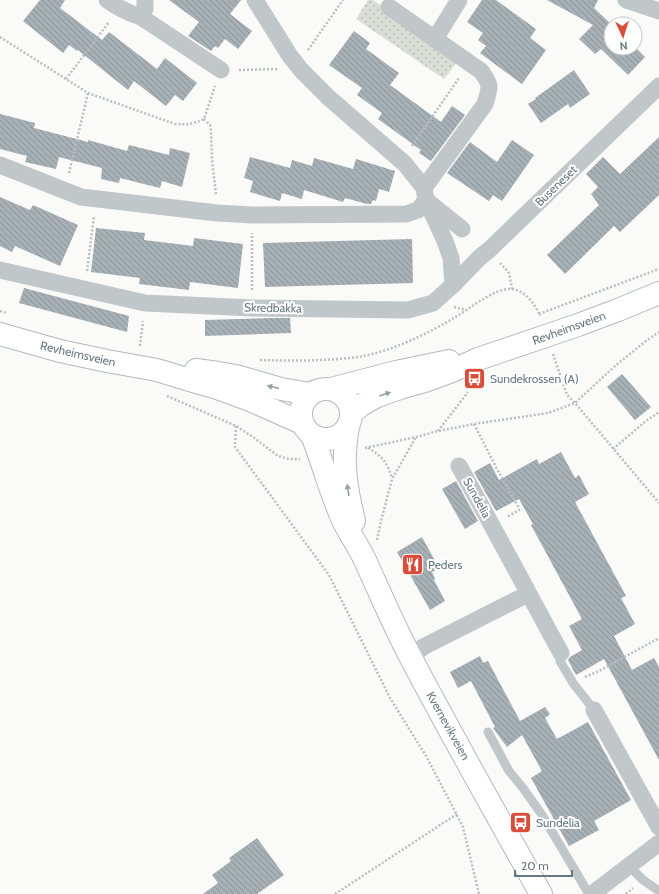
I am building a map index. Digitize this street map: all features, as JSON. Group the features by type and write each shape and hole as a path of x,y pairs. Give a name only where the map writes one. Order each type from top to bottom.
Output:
{"main road":[{"name":"Revheimsveien","path":"350,420 363,404 378,396 425,381 478,359 578,325 659,293"},
{"name":"Revheimsveien","path":"0,334 60,351 157,370 223,390 250,400 307,429"},
{"name":"Revheimsveien","path":"157,370 192,369 236,376 281,389 321,392 396,372 449,361 478,359"},
{"path":"321,392 339,392 350,405 350,420 343,433 328,439 320,438 307,429 301,416 302,407 305,400 321,392"},
{"name":"Kvernevikveien","path":"350,420 345,448 344,465 354,524 369,551 410,657 541,894"},
{"name":"Kvernevikveien","path":"307,429 320,454 333,496 348,530 369,551"}],"street":[{"path":"141,17 145,9 145,0"},
{"path":"255,0 298,67 328,97 405,164 425,194 445,241 451,258 452,284"},
{"path":"435,39 459,0"},
{"path":"626,0 659,11"},
{"path":"113,4 141,17 221,70"},
{"path":"0,165 81,197 217,213 252,215 406,214 418,210 425,194 485,104 490,90 489,81 482,71 389,7"},
{"name":"Buseneset","path":"452,284 659,86"},
{"path":"425,194 462,229"},
{"name":"Skredbakka","path":"0,270 145,303 252,308 408,310 433,303 452,284"},
{"name":"Sundelia","path":"459,466 561,654"},
{"path":"410,657 423,647 528,594"},
{"name":"Sundelia","path":"594,710 659,827"},
{"path":"592,894 659,843"}],"lane":[{"name":"Sundelia","path":"561,654 560,662 573,683 594,710"},
{"path":"488,732 509,772 524,788 542,815 589,894"},
{"path":"629,866 643,880 659,891"}],"path":[{"path":"0,36 88,93 175,124 194,124 204,119 221,70 273,68 288,70 298,67 343,0"},
{"path":"66,79 113,4"},
{"path":"401,161 470,63"},
{"path":"64,190 88,93"},
{"path":"204,119 210,125 211,132 217,213"},
{"path":"85,289 96,199"},
{"path":"252,215 252,308"},
{"path":"489,250 509,273 512,289"},
{"path":"539,314 659,269"},
{"path":"253,360 282,361 360,357 378,352 416,339 443,325 489,296 505,289 512,289 525,294 537,308 542,319"},
{"path":"134,347 140,348 145,303"},
{"path":"0,311 7,313"},
{"path":"392,479 388,466 383,459 378,453 368,448 474,424 548,413 576,403 615,366 659,332"},
{"path":"553,352 567,395 576,403 659,503"},
{"path":"438,431 468,392"},
{"path":"167,396 236,426 278,456 289,459 304,459"},
{"path":"614,449 646,421 659,412"},
{"path":"474,424 519,508 519,510 492,526"},
{"path":"236,426 235,447 329,575 390,698 426,756 457,814 463,827 479,894"},
{"path":"369,551 381,521 392,479 416,437"},
{"path":"573,683 599,671 659,638"},
{"path":"335,894 457,814"}],"shaded area":[{"path":"368,0 373,0 459,60 444,79 356,19"}],"building":[{"path":"40,0 65,0 60,8 102,40 109,32 157,69 165,58 197,83 183,101 175,95 166,106 134,81 128,90 78,50 77,51 69,45 63,53 23,21"},
{"path":"169,0 241,0 230,14 252,31 238,49 225,39 218,48 215,46 211,51 188,36 199,22"},
{"path":"482,0 496,0 536,29 530,38 546,50 522,84 480,53 486,46 478,40 483,33 467,22"},
{"path":"547,0 598,0 594,8 603,16 603,51 601,49 595,54 579,39 593,25"},
{"path":"354,31 370,43 366,49 399,73 390,85 441,122 452,106 465,115 431,161 419,153 421,150 378,119 382,113 357,95 362,88 329,65"},
{"path":"643,55 645,57 628,75 608,56"},
{"path":"574,70 590,94 570,108 568,104 541,123 528,104"},
{"path":"0,114 35,123 34,128 88,142 88,140 127,151 129,145 169,155 170,148 190,153 182,187 162,181 160,188 120,178 119,183 101,179 102,168 59,157 56,169 25,162 27,156 0,149"},
{"path":"659,137 659,195 620,232 614,226 565,274 547,255 599,205 591,194 598,187 586,174 603,157 620,174"},
{"path":"512,140 534,155 502,201 493,195 489,201 447,173 470,142 497,162"},
{"path":"250,157 290,168 292,160 312,166 314,158 353,169 356,159 395,171 389,192 379,189 376,201 373,200 371,204 345,198 343,202 304,190 302,199 282,193 280,201 250,192 253,181 244,178"},
{"path":"0,197 30,210 33,205 78,225 60,266 15,246 12,252 0,246"},
{"path":"96,228 145,233 144,240 193,246 194,238 243,244 238,288 190,282 189,290 139,284 140,278 91,272"},
{"path":"412,239 413,283 265,287 263,243"},
{"path":"24,288 129,316 127,332 19,303"},
{"path":"290,318 291,333 205,336 205,320"},
{"path":"622,374 651,407 635,420 607,387"},
{"path":"561,452 575,478 579,475 589,494 575,502 626,596 621,598 635,624 614,636 632,670 654,658 659,667 659,760 604,659 576,675 568,660 570,657 582,650 569,626 582,619 531,525 533,524 519,499 496,511 474,472 490,463 499,480 537,459 539,464"},
{"path":"456,481 478,521 465,529 442,489"},
{"path":"422,537 439,568 432,572 435,579 434,580 445,601 430,610 397,552"},
{"path":"480,656 483,663 488,661 520,721 545,707 550,714 545,718 557,739 588,722 631,800 594,821 599,830 569,846 531,778 542,771 522,735 507,747 493,728 495,727 471,681 458,688 450,672"},
{"path":"257,838 284,875 257,894 203,894 218,883 212,875 231,861 229,858"}],"place":[{"name":"Sundekrossen (A)","path":"475,379"},
{"name":"Peders","path":"413,565"},
{"name":"Sundelia","path":"521,823"}]}
